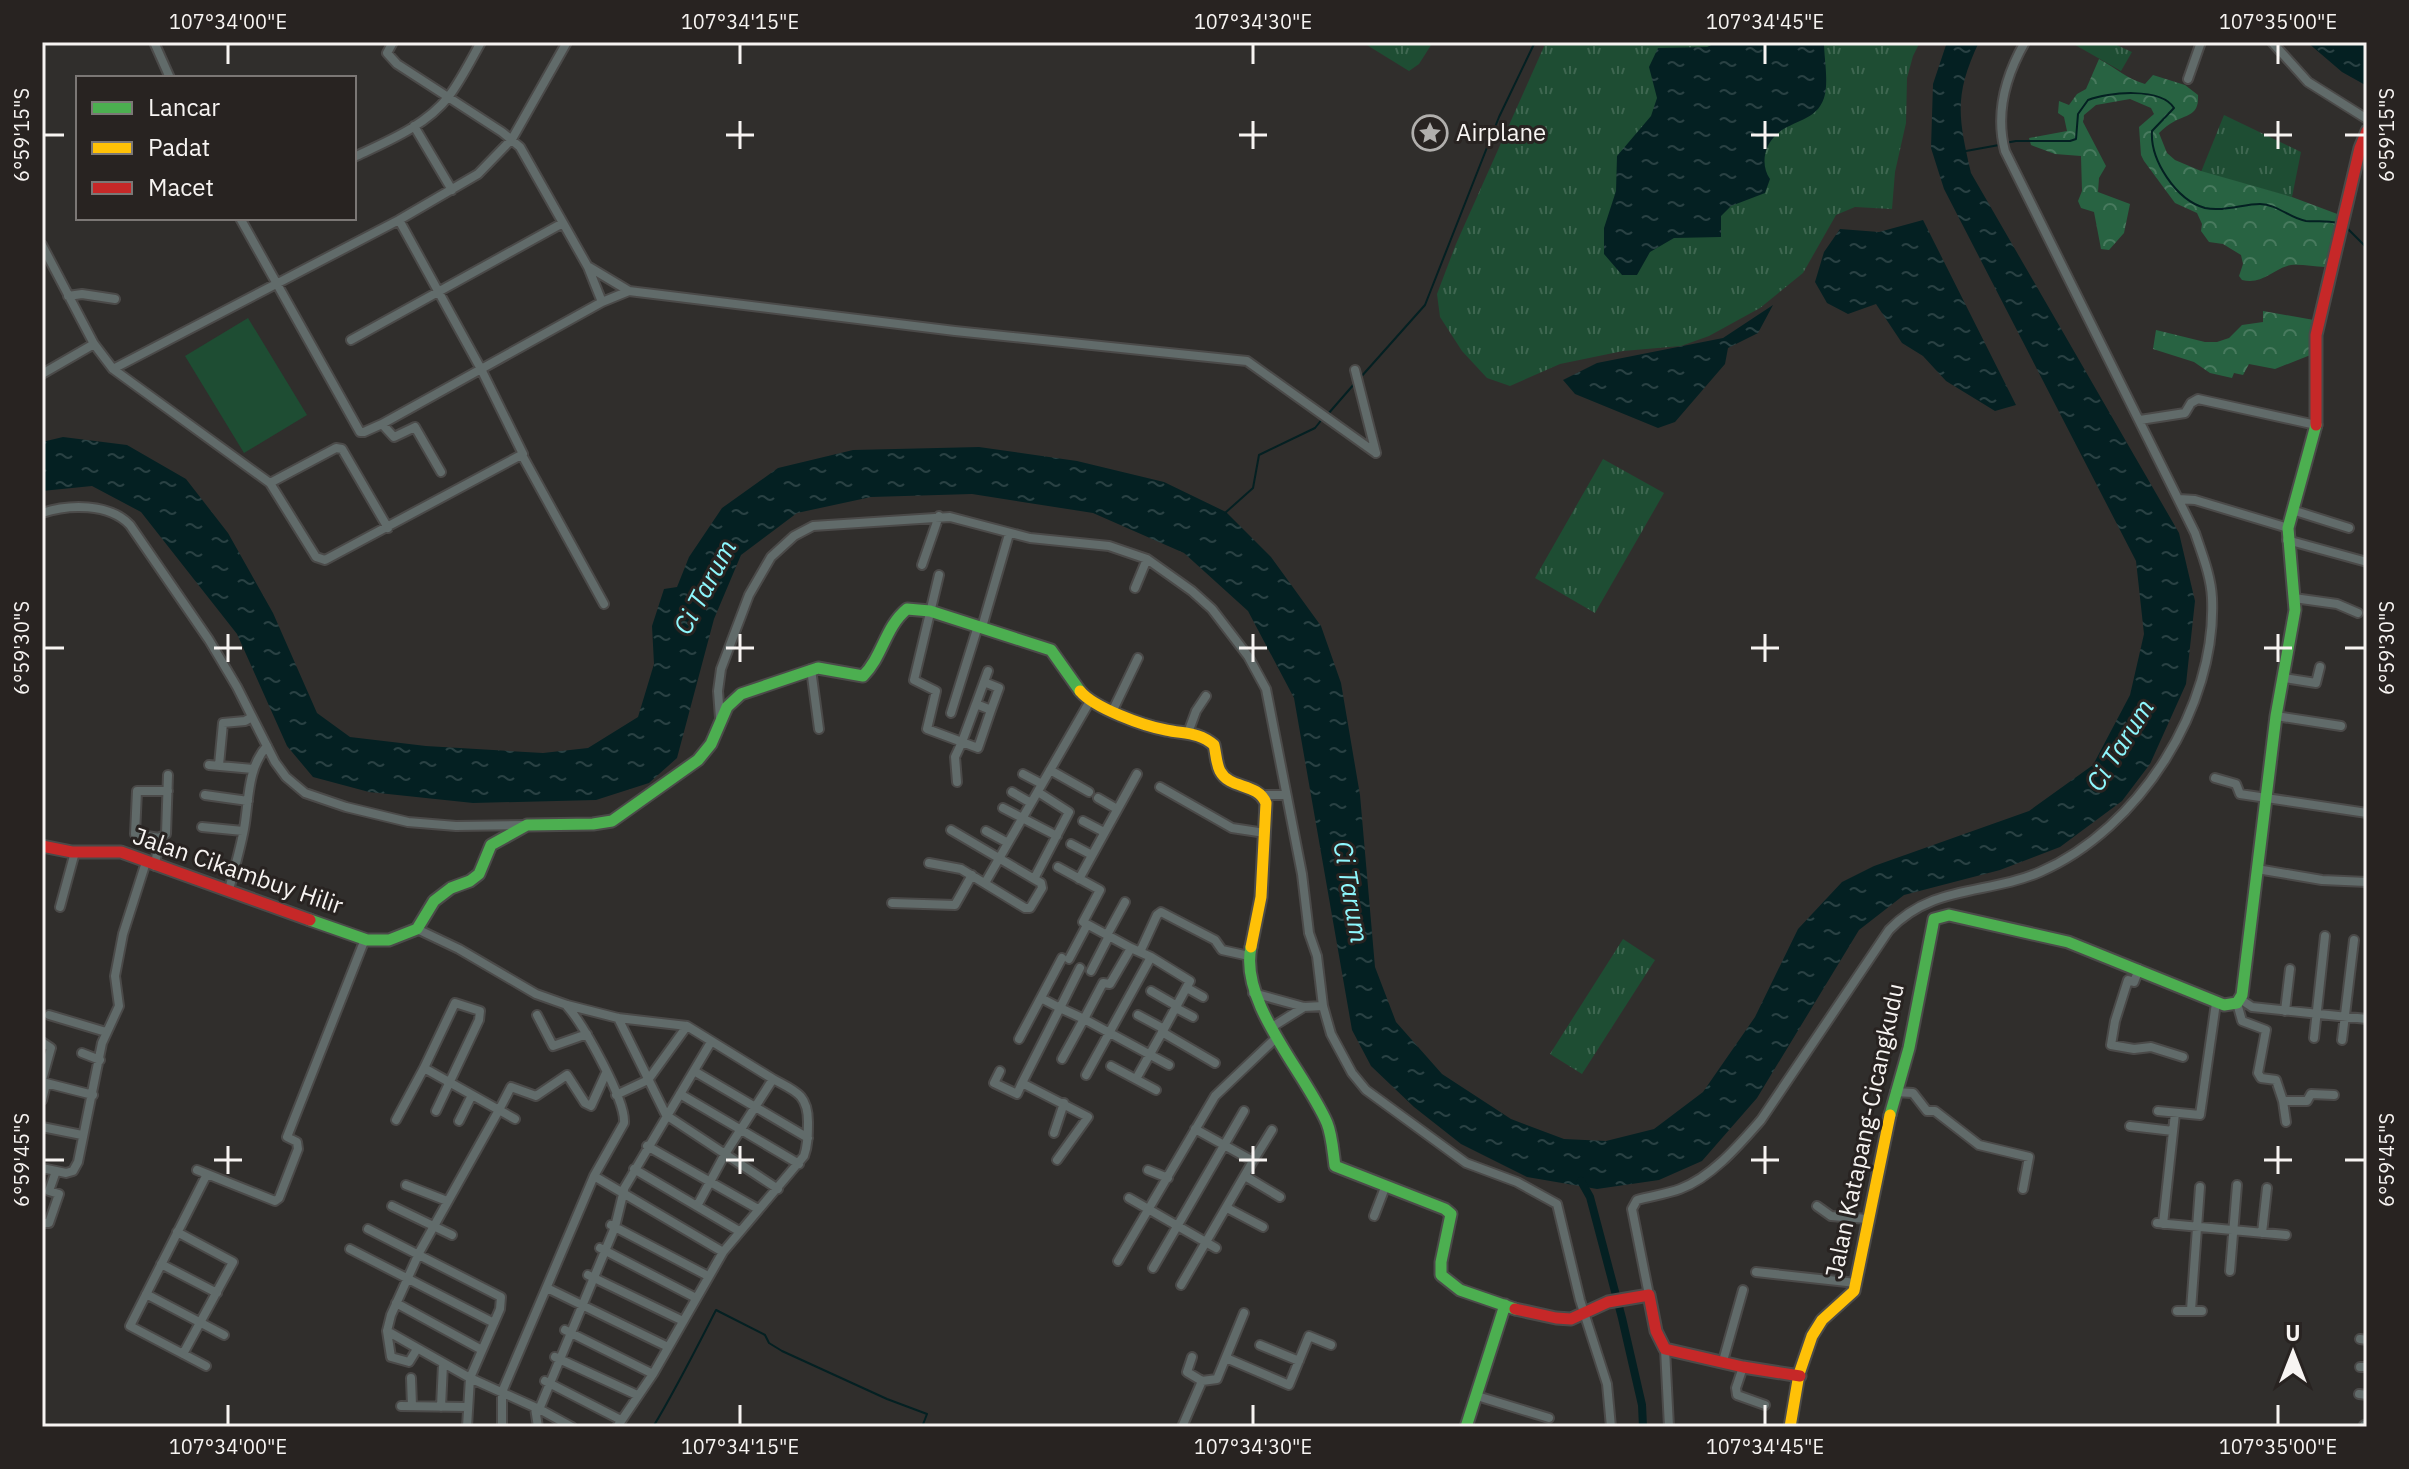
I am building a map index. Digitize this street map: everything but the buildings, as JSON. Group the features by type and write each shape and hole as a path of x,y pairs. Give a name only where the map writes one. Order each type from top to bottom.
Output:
{"street":[{"path":"154,42 169,76"},
{"path":"393,42 387,53 389,58 512,139 528,158 561,224 588,267 602,302"},
{"path":"356,156 414,126 448,97 481,42"},
{"path":"113,369 399,220 478,174 512,139 567,42"},
{"path":"1669,1427 1665,1349 1643,1295 1633,1204 1637,1200 1680,1189 1705,1176 1747,1136 1761,1120 1889,930 1907,913 1953,894 2037,874 2103,834 2125,812 2169,756 2196,688 2211,624 2212,598 2195,533 2005,151 2001,123 2007,81 2025,42"},
{"path":"2188,79 2201,42"},
{"path":"2272,42 2308,82 2367,119"},
{"path":"414,126 452,190"},
{"path":"1921,905 1933,913 1934,919 1949,915 2068,942 2216,1003 2230,1006 2238,1001 2245,987 2276,716 2293,629 2294,598 2288,534 2316,425 2316,335 2360,148 2367,131"},
{"path":"242,220 360,432 382,424 602,302 629,291"},
{"path":"399,220 604,604"},
{"path":"351,340 561,224"},
{"path":"42,245 94,344 113,369 270,483 320,560 388,528 522,455"},
{"path":"588,267 629,291 971,333 1247,361 1376,453 1355,370"},
{"path":"68,296 82,294 115,299"},
{"path":"42,374 94,344"},
{"path":"2140,420 2185,413 2191,403 2198,399 2316,425"},
{"path":"382,424 394,437 415,427 441,472"},
{"path":"270,483 338,448 342,449 388,528"},
{"path":"2179,499 2195,500 2367,562"},
{"path":"42,513 62,508 95,509 126,520 209,640 280,771 305,793 408,822 456,826 612,821 698,760 711,744 727,707 741,694 811,669 863,676 869,671 884,636 897,616 907,609 930,611 1051,650 1061,659 1081,695 1090,701 1162,729 1189,730 1212,742 1224,776 1257,789 1264,795 1285,795"},
{"path":"2292,510 2349,528"},
{"path":"922,565 939,516"},
{"path":"720,719 718,691 725,655 754,584 780,548 813,526 939,516 1009,534 1109,546 1147,559 1203,600 1248,656 1270,704 1302,874 1309,933 1317,956 1323,1006 1339,1050 1366,1090 1466,1163 1517,1182 1557,1204 1591,1309 1607,1384 1611,1427"},
{"path":"951,713 1009,534"},
{"path":"1135,588 1147,559"},
{"path":"939,575 914,680 936,691 927,729 978,748 999,688 984,682"},
{"path":"2294,598 2341,605 2358,613"},
{"path":"1113,710 1138,658"},
{"path":"2284,678 2316,683 2320,667"},
{"path":"811,669 819,729"},
{"path":"957,782 955,757 988,671"},
{"path":"1189,730 1206,696"},
{"path":"985,883 1090,701"},
{"path":"976,704 991,710"},
{"path":"2276,716 2341,726"},
{"path":"252,717 245,721 223,723 214,765 253,769"},
{"path":"968,727 983,732"},
{"path":"229,890 253,769 267,746"},
{"path":"1050,770 1089,792"},
{"path":"1023,774 1069,811 1034,879"},
{"path":"1079,879 1137,774"},
{"path":"168,775 168,791 166,834 159,838 133,832 137,791 168,791"},
{"path":"2215,778 2236,784 2240,794 2367,813"},
{"path":"1160,787 1232,828 1265,833"},
{"path":"1012,792 1031,803"},
{"path":"205,795 248,801"},
{"path":"1264,795 1261,897 1249,956 1253,993 1328,1125 1335,1166 1450,1213 1452,1217 1441,1271 1443,1279 1455,1288 1557,1319 1568,1319 1591,1309 1643,1295"},
{"path":"1098,798 1117,809"},
{"path":"1003,808 1057,836"},
{"path":"1083,821 1104,832"},
{"path":"527,825 494,842 479,874 451,888 434,901 419,926 536,994 618,1018 687,1026 797,1092 806,1104 808,1138 799,1164 723,1252 653,1374 619,1423 548,1382"},
{"path":"202,827 243,831"},
{"path":"929,863 959,868 1030,908 1042,886 1000,857 951,830"},
{"path":"986,831 1008,843"},
{"path":"42,1168 66,1173 76,1168 106,1032 119,1006 115,976 129,908 151,864 159,838"},
{"path":"1071,844 1092,855"},
{"name":"Jalan Cikambuy Hilir","path":"42,846 75,852 121,852 365,939 384,941 419,926"},
{"path":"60,907 75,852"},
{"path":"1058,867 1100,890 1083,922 1189,980 1136,1079"},
{"path":"2257,869 2322,880 2367,882"},
{"path":"892,903 955,905 972,875"},
{"path":"1091,971 1125,902"},
{"path":"1140,952 1161,912 1215,940 1224,951 1249,956"},
{"name":"Jalan Katapang-Cicangkudu","path":"1790,1427 1800,1376 1816,1328 1846,1303 1854,1291 1895,1092 1909,1048 1934,919"},
{"path":"1019,1039 1087,925"},
{"path":"2314,1038 2325,936"},
{"path":"206,1366 130,1326 177,1232 202,1172 275,1201 279,1198 298,1149 297,1142 287,1137 365,939"},
{"path":"2342,1040 2354,940"},
{"path":"1062,1059 1103,983 1111,983 1131,948"},
{"path":"1086,1075 1151,957"},
{"path":"1000,1071 994,1083 1017,1094 1080,968"},
{"path":"2139,969 2134,982 2128,980 2111,1045 2134,1049 2151,1047 2183,1057"},
{"path":"2285,1011 2290,969"},
{"path":"1187,988 1203,997"},
{"path":"1151,991 1193,1017"},
{"path":"1253,993 1304,1007 1323,1006"},
{"path":"1041,998 1169,1065"},
{"path":"2238,1001 2252,1007 2367,1019"},
{"path":"2238,1001 2242,1021 2266,1030 2258,1073 2261,1078 2276,1080 2286,1122"},
{"path":"396,1120 455,1003 480,1011 479,1020 436,1111"},
{"path":"2158,1111 2200,1115 2216,1003"},
{"path":"502,1427 502,1392 594,1176 624,1123 624,1114 606,1073 587,1034 567,1005"},
{"path":"1118,1261 1221,1089 1274,1032 1304,1007"},
{"path":"49,1015 106,1032"},
{"path":"537,1015 553,1046 587,1034"},
{"path":"1138,1015 1215,1063"},
{"path":"618,1018 666,1115 778,1189"},
{"path":"616,1095 648,1080 687,1026"},
{"path":"42,1042 51,1050 42,1100"},
{"path":"538,1427 537,1410 568,1332 582,1306 623,1193 647,1146 711,1042"},
{"path":"82,1053 100,1060"},
{"path":"1111,1066 1156,1090"},
{"path":"424,1068 515,1119"},
{"path":"694,1071 808,1138"},
{"path":"417,1349 409,1362 391,1357 387,1331 396,1303 433,1226 511,1087 536,1096 567,1075 585,1103 591,1106 606,1073"},
{"path":"697,1206 725,1154 773,1079"},
{"path":"43,1082 93,1095"},
{"path":"1022,1083 1088,1117 1057,1160"},
{"path":"1895,1092 1913,1093 1927,1111 1935,1111 1979,1145 2029,1157 2023,1189"},
{"path":"680,1094 799,1164"},
{"path":"2283,1101 2307,1101 2311,1094 2334,1095"},
{"path":"459,1121 472,1095"},
{"path":"1054,1133 1064,1103"},
{"path":"1153,1268 1244,1111"},
{"path":"2175,1113 2160,1223 2286,1235"},
{"path":"2130,1126 2173,1131"},
{"path":"42,1127 82,1135"},
{"path":"1195,1129 1253,1161"},
{"path":"1181,1285 1272,1130"},
{"path":"647,1146 758,1209"},
{"path":"634,1169 739,1231"},
{"path":"1148,1170 1168,1178"},
{"path":"42,1223 49,1223 59,1194 49,1191 56,1171"},
{"path":"594,1176 723,1252"},
{"path":"1245,1176 1280,1197"},
{"path":"406,1185 447,1201"},
{"path":"1374,1216 1386,1185"},
{"path":"2230,1271 2237,1185"},
{"path":"2191,1310 2200,1187"},
{"path":"2262,1233 2267,1188"},
{"path":"1129,1198 1216,1248"},
{"path":"392,1206 452,1235"},
{"path":"1817,1206 1831,1216 1867,1219"},
{"path":"1227,1208 1263,1227"},
{"path":"612,1226 708,1276"},
{"path":"368,1229 501,1297 494,1323 470,1378 467,1427"},
{"path":"177,1232 233,1262 183,1354"},
{"path":"350,1249 494,1323"},
{"path":"602,1250 696,1298"},
{"path":"161,1264 217,1293"},
{"path":"1756,1272 1856,1283"},
{"path":"591,1276 683,1321"},
{"path":"547,1288 668,1347"},
{"path":"1723,1361 1743,1290"},
{"path":"146,1294 224,1335"},
{"path":"396,1303 482,1350"},
{"path":"1466,1427 1505,1305"},
{"path":"2177,1311 2202,1311"},
{"path":"1192,1357 1187,1372 1202,1381 1216,1381 1244,1313"},
{"path":"387,1331 443,1364 572,1427"},
{"path":"568,1332 653,1374"},
{"path":"1226,1358 1289,1385 1309,1336 1331,1345"},
{"path":"1260,1345 1299,1361"},
{"path":"1665,1349 1800,1376"},
{"path":"558,1358 637,1395"},
{"path":"441,1407 443,1364"},
{"path":"1743,1367 1736,1388 1737,1395 1765,1405"},
{"path":"411,1378 412,1406"},
{"path":"1182,1427 1202,1381"},
{"path":"1477,1396 1549,1418"},
{"path":"401,1406 467,1407"}],"green space":[{"path":"1362,42 1433,42 1419,64 1409,71"},
{"path":"1546,42 1920,42 1907,78 1906,123 1895,172 1892,209 1855,207 1836,215 1803,273 1760,308 1709,336 1681,346 1623,351 1560,364 1510,386 1487,378 1462,351 1440,317 1437,294 1456,244"},
{"path":"2070,42 2110,42 2132,52 2121,71"},
{"path":"2099,59 2139,82 2145,84 2153,75 2185,85 2198,95 2197,106 2192,112 2159,133 2167,153 2175,160 2340,215 2325,267 2291,265 2262,279 2242,280 2239,276 2243,264 2241,255 2223,244 2209,242 2201,231 2202,224 2197,213 2175,203 2144,161 2139,127 2154,114 2151,108 2130,99 2096,105 2084,115 2083,122 2106,166 2099,178 2098,192 2130,204 2124,233 2109,250 2101,249 2094,212 2081,208 2078,201 2082,191 2081,156 2055,154 2031,145 2029,138 2067,131 2064,117 2058,113 2059,101 2069,105 2077,94 2086,89"},
{"path":"2224,115 2301,152 2292,197 2201,172"},
{"path":"2263,311 2314,320 2313,354 2275,369 2249,364 2243,375 2234,373 2232,378 2210,373 2194,362 2153,349 2156,330 2217,342 2229,338 2242,325 2263,322"},
{"path":"248,318 307,415 244,453 185,356"},
{"path":"1603,459 1664,493 1595,613 1535,578"},
{"path":"1623,939 1655,960 1582,1074 1550,1054"}],"water":[{"path":"1718,42 1824,42 1824,98 1815,112 1782,130 1768,145 1765,168 1770,179 1765,193 1731,206 1721,216 1721,237 1674,238 1650,252 1637,275 1622,275 1604,254 1604,228 1616,191 1617,156 1651,116 1657,98 1649,67 1658,48 1707,47"},
{"name":"Ci Tarum","path":"1947,42 1979,42 1965,77 1961,106 1963,136 1971,173 2179,533 2195,601 2186,684 2150,764 2122,801 2060,847 2000,870 1904,895 1859,930 1757,1098 1702,1161 1659,1180 1597,1189 1527,1177 1461,1144 1414,1107 1371,1066 1352,1030 1294,698 1248,611 1184,553 1093,513 972,494 871,497 797,513 741,555 714,619 677,758 649,783 596,800 473,803 369,792 313,777 287,746 237,634 141,512 92,486 42,491 42,442 63,437 127,445 186,479 228,533 273,613 317,713 350,737 426,746 543,753 588,748 638,717 654,664 652,626 664,589 677,587 689,557 722,508 778,468 853,450 979,447 1077,461 1164,482 1226,512 1271,557 1321,626 1341,683 1360,795 1375,967 1396,1022 1442,1074 1511,1119 1564,1139 1606,1141 1654,1129 1703,1092 1755,1017 1798,929 1842,882 1874,866 2029,811 2093,765 2130,695 2144,634 2136,561 1944,189 1931,148 1933,84"},
{"path":"2307,42 2361,42 2367,45 2367,86 2342,72"},
{"path":"1923,220 2016,405 1995,411 1946,381 1923,356 1902,343 1876,304 1848,314 1827,303 1815,282 1824,252 1840,229 1879,232"},
{"path":"1773,305 1758,333 1728,348 1725,364 1675,422 1658,428 1575,394 1563,380 1597,363 1723,338"}],"waterway":[{"path":"1360,378 1425,305 1499,117 1535,42"},
{"path":"2005,143 2076,139 2078,114 2088,100 2121,93 2146,94 2167,101 2174,108 2152,131 2155,154 2175,188 2194,204 2219,209 2266,205 2300,220 2337,223"},
{"path":"1966,151 1999,145"},
{"path":"2346,227 2367,248"},
{"path":"1328,414 1355,383"},
{"path":"1225,513 1253,488 1259,455 1315,428 1323,418"},
{"path":"1581,1181 1590,1197 1622,1318 1642,1405 1643,1427"},
{"path":"653,1427 716,1310 765,1335 769,1343 782,1351 927,1414 922,1427"}],"traffic: fast":[{"path":"1890,1115 1909,1048 1934,919 1949,915 2068,942 2224,1005 2237,1003 2242,995 2276,716 2295,610 2288,528 2316,425"},
{"path":"310,920 367,940 389,940 417,929 434,901 451,888 479,874 491,845 527,825 612,821 698,760 711,744 727,707 741,694 818,668 863,676 894,624 907,609 930,611 1051,650 1080,691"},
{"path":"1251,947 1250,969 1255,991 1276,1037 1327,1123 1335,1166 1445,1209 1451,1214 1441,1275 1460,1290 1515,1309"},
{"path":"1466,1427 1505,1305"}],"traffic: slow":[{"path":"1080,691 1096,704 1133,720 1208,741 1214,745 1224,777 1262,796 1266,803 1261,897 1251,947"},
{"path":"1790,1427 1799,1374 1812,1336 1822,1320 1854,1291 1890,1115"}],"traffic: jam":[{"path":"2316,425 2316,335 2360,148 2367,131"},
{"path":"42,846 72,852 121,852 310,920"},
{"path":"1515,1309 1571,1319 1608,1302 1649,1295 1656,1331 1665,1349 1800,1376"}],"place":[{"name":"Airplane","path":"1430,133"}]}
